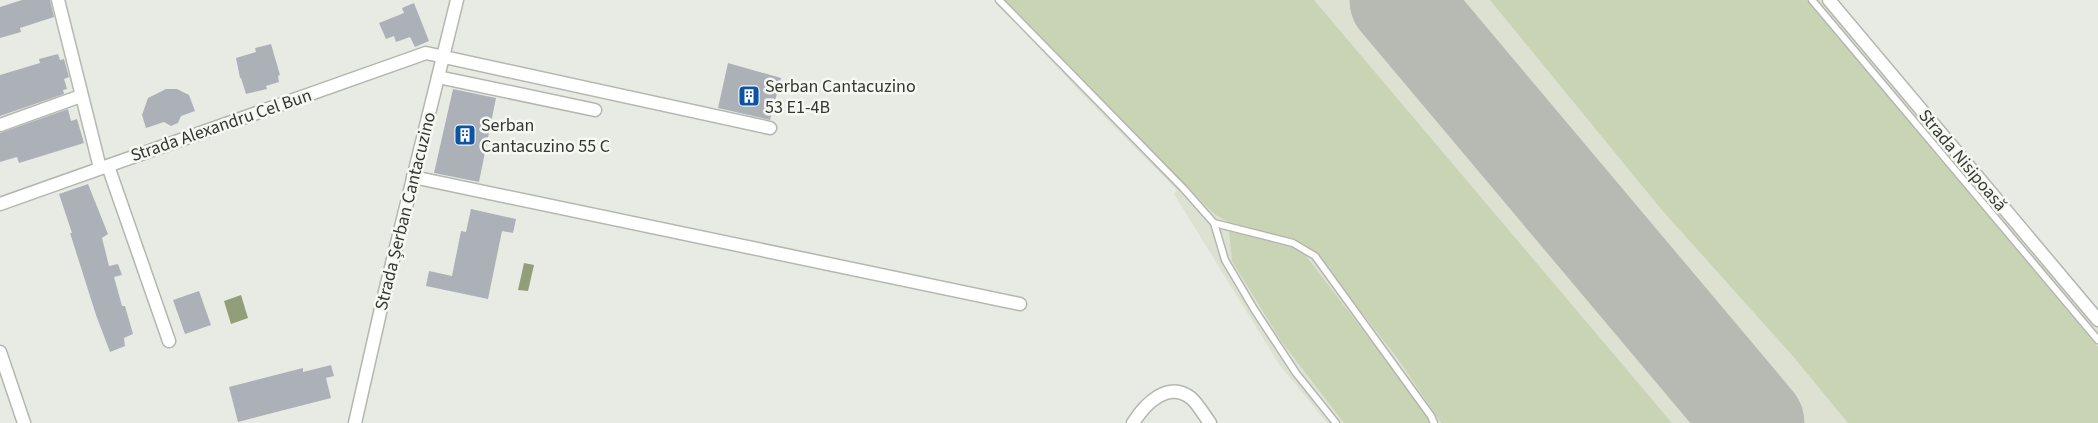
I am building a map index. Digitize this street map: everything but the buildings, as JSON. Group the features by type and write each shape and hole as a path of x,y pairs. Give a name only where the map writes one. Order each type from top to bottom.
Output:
{"street":[{"path":"58,0 81,96 104,167 169,341"},
{"name":"Strada Șerban Cantacuzino","path":"355,423 382,304 457,0"},
{"name":"Strada Nisipoasă","path":"1829,0 2098,320"},
{"name":"Strada Alexandru Cel Bun","path":"0,204 426,53 770,128"},
{"path":"438,77 595,110"},
{"path":"0,125 81,96"},
{"path":"414,177 1020,304"},
{"path":"0,352 24,423"},
{"path":"1133,423 1140,412 1157,397 1170,391 1181,392 1192,399 1210,423"}],"lane":[{"path":"999,0 1183,188 1214,224 1225,260 1254,309 1296,373 1336,423"},
{"path":"1812,0 2098,340"},
{"path":"1214,224 1293,243 1315,256 1431,416 1434,423"}],"shaded area":[{"path":"995,0 1824,0 2098,325 2098,423 1327,423 1279,364 1174,194 1177,190 1082,94"},
{"path":"1004,0 1314,0 1672,423 1441,423 1398,359 1316,254 1299,242 1230,223 1214,214"},
{"path":"1490,0 1807,0 2098,347 2098,423 1848,423 1792,355 1661,209"},
{"path":"1229,231 1293,247 1306,256 1425,411 1431,423 1344,423 1281,341 1232,261"},
{"path":"524,263 534,265 528,291 518,290"},
{"path":"241,295 248,318 231,324 224,301"}],"runway":[{"path":"1399,0 1755,423"}],"place":[{"name":"Serban Cantacuzino 53 E1-4B","path":"749,96"},
{"name":"Serban Cantacuzino 55 C","path":"465,135"}]}
